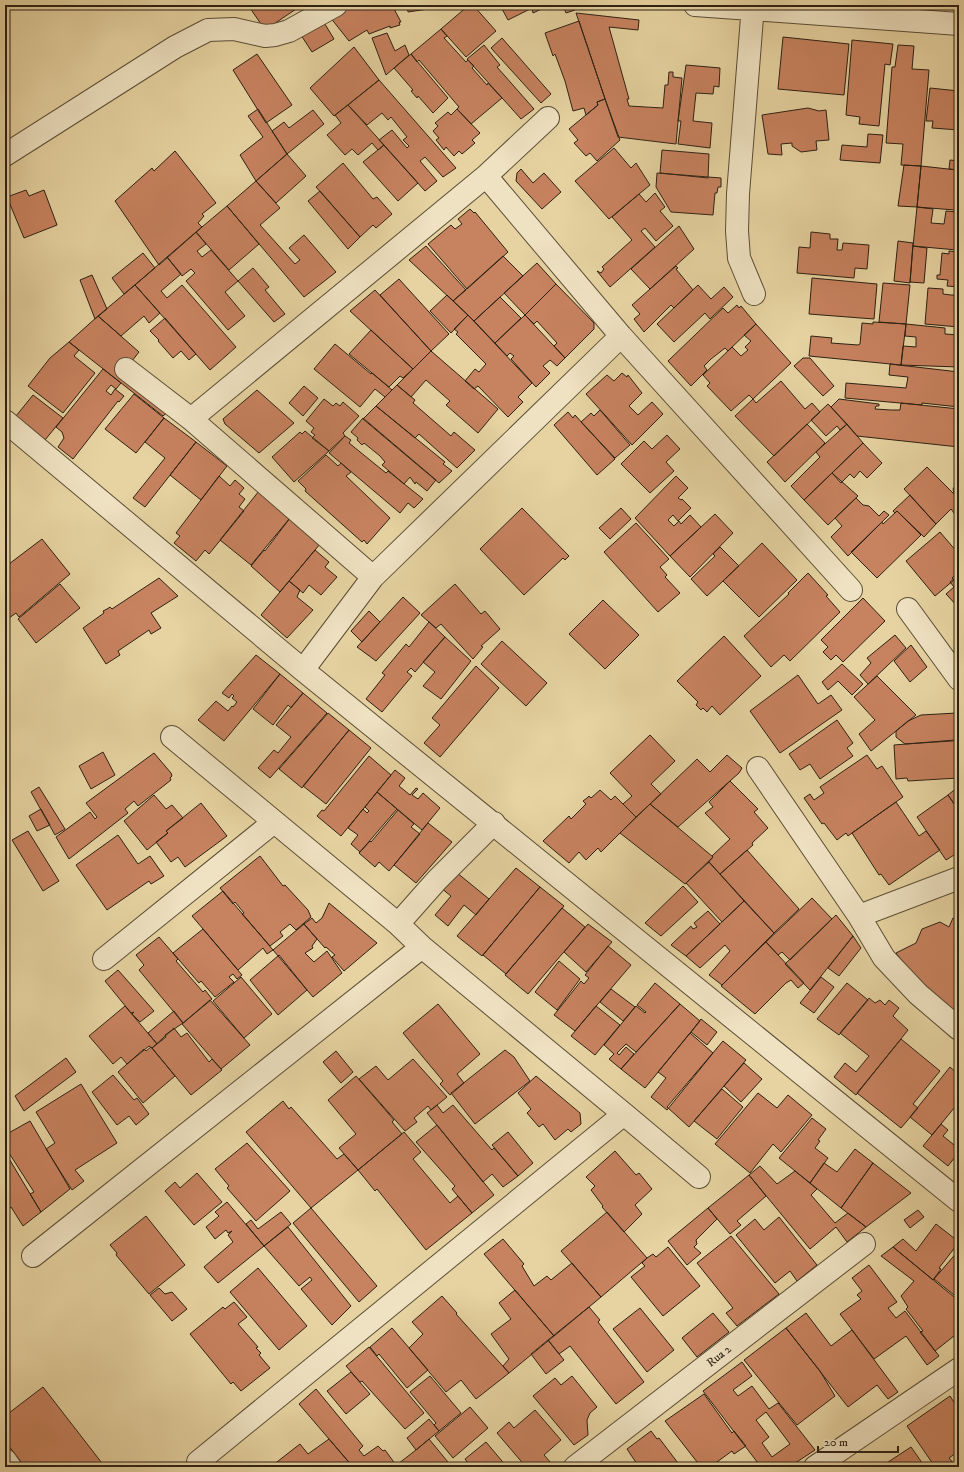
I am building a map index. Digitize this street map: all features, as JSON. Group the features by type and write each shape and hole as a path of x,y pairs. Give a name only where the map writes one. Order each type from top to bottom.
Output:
{"street":[{"path":"5,156 175,47 208,30 234,29 265,36 276,35 289,31 336,5"},
{"path":"695,5 753,6 959,24"},
{"path":"753,6 738,194 737,231 739,258 754,294"},
{"path":"191,419 486,176 548,118"},
{"path":"486,176 621,336 851,590"},
{"path":"303,670 373,577 621,336"},
{"path":"126,368 191,419 373,577"},
{"path":"5,421 303,670 494,823 959,1201"},
{"path":"908,609 959,679"},
{"path":"172,737 398,924 422,947 699,1177"},
{"path":"758,768 859,916 884,958 902,978 941,1015 959,1029"},
{"path":"104,959 274,822"},
{"path":"398,924 437,880 494,823"},
{"path":"859,916 959,878"},
{"path":"33,1256 422,947"},
{"path":"198,1462 624,1114"},
{"name":"Rua 2","path":"575,1467 864,1244"},
{"path":"815,1467 959,1369"},
{"path":"5,1460 10,1467"}],"building":[{"path":"248,5 302,5 265,30"},
{"path":"336,5 392,5 401,22 399,22 400,25 390,28 390,26 369,34 367,30 349,41 326,12"},
{"path":"407,5 455,5 408,12"},
{"path":"469,5 473,5 496,31 466,57 441,29"},
{"path":"500,5 550,5 533,13 532,8 508,20"},
{"path":"563,5 573,5 575,10 566,13"},
{"path":"917,5 936,5 935,8 917,7"},
{"path":"576,13 639,20 638,30 609,27 629,99 627,99 629,106 663,108 665,85 668,85 669,72 673,72 673,77 682,78 676,144 618,137"},
{"path":"320,16 334,39 312,52 299,32"},
{"path":"579,21 605,99 597,102 598,105 586,115 584,108 573,111 565,81 555,54 553,56 545,33"},
{"path":"441,29 447,36 444,38 466,62 468,60 474,66 472,68 487,85 488,83 502,98 471,124 457,109 459,107 419,60 417,62 411,54"},
{"path":"387,33 395,51 405,45 409,55 386,75 372,38"},
{"path":"783,37 849,44 844,95 778,89"},
{"path":"502,38 551,94 541,103 491,48"},
{"path":"852,40 893,44 890,65 885,64 879,126 859,124 860,117 846,115"},
{"path":"484,45 500,65 497,67 534,109 521,119 467,59"},
{"path":"898,45 914,46 912,69 929,70 921,166 901,165 903,144 886,143 892,67 895,67"},
{"path":"354,47 379,80 334,116 310,88"},
{"path":"257,54 292,105 266,123 233,70"},
{"path":"411,54 448,98 433,113 418,96 417,98 411,91 413,90 394,68"},
{"path":"686,65 720,68 719,87 714,86 713,94 696,93 693,121 712,123 710,148 678,144 681,121 678,121"},
{"path":"379,80 456,168 443,177 425,157 420,161 437,181 425,191 379,140 392,130 407,148 409,146 403,140 407,137 391,117 388,120 382,113 367,125 348,105"},
{"path":"930,88 959,91 959,130 932,128 933,121 926,121"},
{"path":"605,99 620,140 597,161 590,153 586,156 574,143 578,140 569,129 598,105 597,102"},
{"path":"348,105 384,145 378,150 372,143 358,155 352,149 345,155 327,135 341,123 335,115"},
{"path":"808,108 819,111 826,110 829,140 816,141 817,150 801,152 792,146 792,143 781,144 782,155 768,154 762,115"},
{"path":"258,109 287,154 256,181 240,155 263,137 248,116"},
{"path":"457,109 480,133 472,140 475,143 462,154 459,151 454,156 446,147 444,150 436,140 439,138 433,131 438,126 435,123 448,112 451,115"},
{"path":"313,110 324,124 287,154 272,131 284,122 289,128"},
{"path":"868,134 883,135 880,163 840,160 842,145 867,147"},
{"path":"384,145 418,183 398,201 363,162"},
{"path":"614,148 631,168 636,163 650,185 609,219 575,181"},
{"path":"662,150 709,154 708,178 660,173"},
{"path":"175,151 216,203 202,214 204,216 198,223 202,227 159,265 115,201 152,168 154,171"},
{"path":"287,154 306,176 276,203 256,181"},
{"path":"950,160 959,161 959,170 949,169"},
{"path":"343,163 373,199 377,197 392,214 376,228 373,225 360,237 316,187"},
{"path":"904,165 921,166 917,207 898,206"},
{"path":"921,166 957,170 955,210 917,207"},
{"path":"521,169 533,183 544,173 561,192 542,209 516,181 517,173"},
{"path":"657,173 721,178 721,187 718,187 717,193 715,193 713,215 671,212 656,187"},
{"path":"256,181 280,208 260,225 295,264 300,260 289,248 304,235 336,272 304,297 227,206"},
{"path":"26,190 29,196 44,190 57,225 24,238 7,197"},
{"path":"320,191 360,237 348,249 308,201"},
{"path":"655,193 665,207 660,211 673,226 656,241 645,228 641,231 655,247 610,287 597,271 601,273 604,269 602,267 632,240 612,217 639,194 646,202"},
{"path":"227,206 259,244 229,270 196,232"},
{"path":"917,207 933,209 931,223 944,224 946,211 959,212 959,248 957,248 957,250 913,246"},
{"path":"470,209 474,213 475,212 508,252 467,289 428,244 451,225 455,229 462,224 458,219"},
{"path":"679,226 694,249 650,289 631,269"},
{"path":"196,232 206,244 197,251 202,257 211,250 238,281 225,292 245,316 228,330 186,281 195,273 191,269 182,276 167,257"},
{"path":"811,232 830,234 830,239 838,239 837,250 842,250 843,243 869,245 867,269 855,268 854,278 797,273 799,247 810,248"},
{"path":"898,241 913,243 910,283 894,281"},
{"path":"426,246 466,290 453,301 409,260"},
{"path":"913,246 927,248 924,283 910,282"},
{"path":"949,251 959,252 959,287 947,286 948,280 937,279 937,275 940,275 942,253 949,254"},
{"path":"143,253 155,268 124,294 112,278"},
{"path":"503,256 523,276 474,321 453,301"},
{"path":"167,257 181,274 161,291 167,298 182,285 236,347 210,370 135,285"},
{"path":"537,263 556,284 525,315 504,293"},
{"path":"676,266 678,268 676,269 693,290 674,308 671,305 644,332 634,319 640,314 632,305"},
{"path":"253,268 269,287 265,290 285,314 274,322 238,281"},
{"path":"92,275 107,309 95,319 80,280"},
{"path":"812,278 877,284 874,319 809,314"},
{"path":"399,279 449,334 431,351 380,295"},
{"path":"883,283 910,285 906,324 879,322"},
{"path":"556,284 594,323 594,329 565,358 554,346 557,343 537,321 534,324 525,315"},
{"path":"135,285 160,313 149,323 144,316 121,336 98,316"},
{"path":"698,285 711,299 724,287 733,297 710,319 705,313 674,342 657,324"},
{"path":"928,288 943,289 943,294 951,295 957,295 957,291 959,291 959,327 925,324"},
{"path":"375,290 431,351 413,369 350,311"},
{"path":"447,295 468,315 451,333 430,311"},
{"path":"500,297 521,318 495,343 474,321"},
{"path":"737,305 739,308 741,306 756,324 728,351 725,348 711,359 704,366 707,370 691,386 668,361 723,308 728,313"},
{"path":"468,315 532,383 518,397 523,402 508,417 478,386 474,389 465,381 475,369 479,372 486,364 456,334 458,332 454,329"},
{"path":"525,315 565,358 557,366 550,360 543,366 550,373 536,387 511,359 514,356 510,353 507,356 495,343"},
{"path":"98,316 139,352 128,366 176,405 163,416 69,342"},
{"path":"165,318 196,354 189,360 181,351 173,358 150,331"},
{"path":"873,322 906,324 901,365 809,356 811,336 832,338 831,343 858,345 860,344 862,323 873,324"},
{"path":"756,324 791,363 753,399 749,395 731,411 707,386 710,383 703,375 732,347 741,356 748,350 745,347 751,341 744,335"},
{"path":"906,324 945,328 945,334 959,335 959,367 901,365 903,346 916,347 916,337 905,336"},
{"path":"371,330 413,369 403,378 400,376 389,387 349,354"},
{"path":"69,342 79,350 74,356 95,373 63,413 28,386 50,358"},
{"path":"335,344 392,390 385,397 375,389 360,407 314,369"},
{"path":"431,351 498,409 478,433 446,405 450,401 426,380 411,397 397,385"},
{"path":"803,358 810,358 834,386 823,396 794,366"},
{"path":"890,364 959,372 959,407 845,398 846,383 906,388 908,377 889,375"},
{"path":"103,369 121,383 116,389 111,385 106,391 111,395 115,389 124,396 119,402 118,401 73,459 58,447 64,438 62,432 56,427"},
{"path":"622,373 627,377 628,375 642,393 629,406 638,415 652,402 663,414 632,445 586,394 607,375 614,381"},
{"path":"781,381 805,409 812,403 820,412 774,456 735,416 753,399 756,403"},
{"path":"397,385 415,400 413,403 451,436 454,432 475,450 457,468 419,434 415,438 376,406"},
{"path":"304,386 318,398 303,416 289,403"},
{"path":"257,390 294,423 259,453 225,424 223,419"},
{"path":"134,394 164,418 136,453 105,429"},
{"path":"33,395 63,418 45,440 16,416"},
{"path":"324,399 333,406 336,403 340,406 343,402 359,416 343,433 345,436 329,451 312,438 315,435 311,432 314,428 306,421"},
{"path":"839,399 879,404 879,406 876,406 875,409 900,410 901,403 959,409 959,447 857,436 831,407"},
{"path":"828,404 847,424 840,430 837,426 826,436 811,420"},
{"path":"376,406 445,462 443,464 452,471 439,483 363,419"},
{"path":"600,410 630,445 615,458 581,422 591,413 594,416"},
{"path":"568,412 573,418 575,415 615,459 597,475 554,425"},
{"path":"164,418 196,442 145,507 133,498 165,458 145,442"},
{"path":"363,418 436,480 427,491 416,482 415,484 410,477 404,484 382,465 385,462 380,456 364,443 362,445 357,440 358,438 351,432"},
{"path":"807,424 825,443 785,482 767,462"},
{"path":"847,424 863,443 804,500 791,486 820,457 816,452"},
{"path":"305,431 329,451 294,482 272,457 300,432 302,434"},
{"path":"667,435 680,449 666,462 674,471 650,493 621,464 644,441 652,449"},
{"path":"345,436 351,440 349,443 386,473 388,471 423,499 414,508 408,503 400,513 329,453"},
{"path":"196,442 227,466 201,500 170,475"},
{"path":"863,443 882,463 867,478 860,471 854,478 850,474 841,483 832,473"},
{"path":"326,455 338,466 341,463 351,472 346,476 390,518 367,544 364,540 362,542 305,491 306,489 298,481"},
{"path":"927,467 959,499 959,515 957,517 951,509 936,524 904,489"},
{"path":"832,473 858,496 828,525 804,500"},
{"path":"219,476 230,486 235,480 244,488 239,494 245,499 239,507 244,511 209,554 205,550 196,561 174,543 180,536 176,533"},
{"path":"676,476 688,488 678,498 681,500 682,499 691,508 678,521 673,515 668,520 674,526 679,521 681,524 690,515 701,527 670,556 635,518"},
{"path":"959,485 958,495 954,493 953,489 955,486"},
{"path":"259,491 290,518 251,565 220,540"},
{"path":"910,495 936,524 924,537 897,511 895,513 893,511"},
{"path":"856,498 863,505 869,506 879,516 884,511 889,515 848,556 831,537 842,526 835,518"},
{"path":"522,508 569,556 565,560 563,558 524,595 480,549"},
{"path":"621,508 631,519 610,539 599,528"},
{"path":"897,511 921,535 877,578 851,552 882,522 883,524"},
{"path":"715,514 733,533 690,577 670,556"},
{"path":"290,518 320,544 280,592 251,566 264,550 265,551"},
{"path":"636,523 669,559 660,567 667,575 665,577 680,593 658,612 604,552"},
{"path":"940,532 957,552 959,551 959,572 952,578 954,580 935,596 906,561"},
{"path":"42,539 70,574 19,617 16,613 5,621 5,567"},
{"path":"762,543 797,580 759,617 723,581"},
{"path":"720,547 739,566 707,596 691,579 715,556 713,554"},
{"path":"315,550 329,562 325,567 337,577 321,595 309,585 303,593 289,581"},
{"path":"808,573 828,595 826,596 840,612 790,661 784,655 771,667 744,636 789,594 788,593"},
{"path":"959,575 959,608 946,594 954,587 950,582"},
{"path":"159,578 178,596 151,613 161,628 151,634 149,630 118,651 120,655 106,664 83,628 104,613 103,611 110,607 112,609"},
{"path":"289,581 300,590 297,597 313,610 287,638 261,615"},
{"path":"60,584 80,608 36,643 18,619"},
{"path":"455,584 481,614 485,611 500,629 481,646 483,647 473,659 441,624 436,628 421,615"},
{"path":"403,597 420,613 376,661 357,647"},
{"path":"863,598 885,621 843,662 836,655 831,660 823,652 828,647 821,640"},
{"path":"603,600 639,635 605,669 569,634"},
{"path":"369,611 380,622 362,642 351,631"},
{"path":"429,622 445,637 415,672 411,668 407,672 412,676 382,712 366,699 385,675 382,673 406,644 409,647"},
{"path":"895,635 906,648 868,684 860,675 871,663 867,658"},
{"path":"724,636 761,676 720,715 712,706 707,712 703,708 701,710 696,705 698,702 677,681"},
{"path":"445,637 471,661 441,699 423,686 435,672 423,662"},
{"path":"502,641 547,683 526,706 481,664"},
{"path":"911,645 927,667 910,682 894,661"},
{"path":"256,655 280,674 224,741 198,720 216,701 228,711 232,706 233,707 237,702 232,698 234,696 232,694 229,698 222,693"},
{"path":"842,664 863,684 852,695 838,681 828,690 822,682"},
{"path":"476,666 499,688 440,757 424,743 440,725 432,718"},
{"path":"280,674 303,693 291,708 288,705 273,725 253,709"},
{"path":"798,675 818,704 831,695 842,710 780,753 750,711"},
{"path":"877,676 916,715 871,751 859,734 875,720 854,697"},
{"path":"303,693 327,713 270,778 258,768 274,750 278,753 291,737 276,725"},
{"path":"328,713 349,730 302,788 279,769"},
{"path":"957,713 959,739 952,741 905,744 896,737 896,731 908,721 921,715"},
{"path":"837,720 853,743 847,748 853,756 820,779 810,764 800,770 789,754"},
{"path":"349,730 371,748 326,804 303,786"},
{"path":"650,735 675,761 651,784 661,794 636,817 623,804 632,796 610,773"},
{"path":"955,740 958,778 908,781 907,778 896,779 894,745"},
{"path":"103,752 115,775 91,789 79,766"},
{"path":"154,753 171,773 171,780 138,806 134,801 125,809 128,813 69,859 56,837 90,812 95,819 97,817 86,803"},
{"path":"727,755 742,768 739,773 678,827 650,804 697,759 710,772"},
{"path":"867,755 877,769 882,766 903,797 848,836 846,833 837,840 824,823 822,824 804,798 810,794 814,800 824,793 820,787"},
{"path":"369,756 391,775 341,836 317,816 322,810 324,811"},
{"path":"395,770 405,778 399,786 410,795 416,788 418,789 412,795 418,799 423,793 440,808 422,830 377,792"},
{"path":"730,781 758,809 754,812 768,828 752,843 753,845 720,874 709,862 707,864 713,857 712,856 730,839 705,813 713,807 709,802"},
{"path":"959,786 959,811 948,795"},
{"path":"39,787 65,829 55,835 31,792"},
{"path":"600,790 611,800 615,796 636,817 601,852 598,848 586,860 579,852 569,863 543,841 569,816 571,819 586,804 583,801 589,796 591,798"},
{"path":"377,792 397,809 360,852 351,844 358,835 348,828 363,809 367,813 369,811 365,807"},
{"path":"154,795 166,809 172,805 183,818 166,831 168,833 147,850 124,821"},
{"path":"948,795 959,811 959,822 956,824 959,827 959,852 946,860 917,817"},
{"path":"896,802 919,836 926,831 940,850 889,885 881,874 879,875 852,833"},
{"path":"201,803 227,836 185,867 178,857 171,862 156,842 168,833 166,831"},
{"path":"650,804 713,857 685,884 620,833"},
{"path":"41,809 50,825 37,831 29,816"},
{"path":"398,810 414,824 411,827 420,834 389,871 379,862 375,867 359,853 370,841 371,842"},
{"path":"428,823 452,842 416,883 394,865"},
{"path":"28,831 59,881 43,891 12,840"},
{"path":"118,835 138,864 150,856 164,876 151,884 149,881 107,910 76,865"},
{"path":"747,850 799,909 774,933 720,874"},
{"path":"260,856 283,886 285,885 308,910 311,917 296,930 290,924 280,932 283,936 270,946 242,914 244,913 235,902 233,904 220,888"},
{"path":"709,862 744,901 722,922 686,883"},
{"path":"516,868 540,887 482,956 457,936"},
{"path":"456,872 489,899 476,915 464,905 448,926 435,915 451,896 441,888"},
{"path":"683,886 698,902 661,936 645,923"},
{"path":"540,887 564,906 506,974 483,955"},
{"path":"223,891 273,950 267,954 263,948 238,970 192,916"},
{"path":"812,898 832,919 790,960 782,952 778,955 766,942"},
{"path":"744,901 774,933 722,985 709,975 730,951 725,945 700,968 686,956"},
{"path":"329,903 377,943 344,971 332,957 335,955 326,947 325,948 304,924 312,918 316,923 322,918"},
{"path":"562,908 585,927 528,994 505,975"},
{"path":"708,911 720,924 686,956 671,945 691,926 693,929 697,927 694,923"},
{"path":"836,915 853,936 810,990 785,964"},
{"path":"953,918 959,919 959,997 955,1000 959,1007 959,1011 951,1017 937,1005 896,953 916,943 922,929 940,922 949,927"},
{"path":"304,924 317,939 312,946 313,948 305,953 314,962 327,951 342,973 313,997 273,950"},
{"path":"588,924 612,942 586,972 564,952"},
{"path":"203,929 242,975 237,979 233,974 229,977 234,982 215,997 201,981 199,983 173,953"},
{"path":"853,936 861,948 839,976 828,968"},
{"path":"159,937 178,959 176,961 203,992 205,990 212,999 183,1023 139,970 144,965 136,955"},
{"path":"766,942 804,983 798,988 791,980 786,983 755,1014 721,986"},
{"path":"608,946 631,965 575,1031 554,1015 581,981 584,984 589,978 585,975"},
{"path":"279,955 307,990 278,1015 250,980"},
{"path":"559,961 580,979 557,1010 535,992"},
{"path":"118,970 154,1011 140,1022 132,1014 134,1012 131,1013 105,981"},
{"path":"241,977 272,1014 244,1038 213,1001"},
{"path":"821,977 834,987 814,1013 800,1003"},
{"path":"655,983 680,1004 636,1052 626,1044 617,1053 619,1055 626,1047 634,1054 621,1069 609,1059 614,1054 604,1045 636,1006 645,1013 646,1012 637,1005"},
{"path":"847,983 868,1000 839,1035 817,1019"},
{"path":"611,989 635,1007 623,1021 600,1002"},
{"path":"869,998 875,1003 880,1000 885,1005 889,1000 899,1008 893,1016 908,1030 856,1095 834,1077 845,1063 856,1072 869,1056 840,1033"},
{"path":"210,1000 250,1045 221,1069 182,1024"},
{"path":"438,1004 480,1054 457,1074 464,1083 450,1095 440,1084 443,1081 403,1033"},
{"path":"680,1004 700,1021 645,1088 621,1069"},
{"path":"125,1006 157,1044 152,1048 149,1046 127,1064 121,1057 113,1064 89,1036"},
{"path":"596,1006 620,1025 595,1055 571,1036"},
{"path":"174,1011 183,1023 165,1035 166,1037 157,1044 148,1033"},
{"path":"701,1019 717,1032 707,1045 691,1032"},
{"path":"174,1028 181,1037 187,1033 209,1062 212,1059 222,1070 191,1095 152,1048"},
{"path":"690,1033 713,1053 667,1110 651,1097 666,1078 658,1072"},
{"path":"901,1039 940,1071 913,1104 918,1108 901,1128 857,1093"},
{"path":"723,1041 746,1060 689,1127 667,1107"},
{"path":"151,1047 175,1076 143,1103 118,1072 144,1049 146,1051"},
{"path":"505,1050 514,1057 530,1081 475,1124 451,1093"},
{"path":"336,1051 353,1072 341,1083 323,1062"},
{"path":"66,1058 76,1072 24,1111 15,1096"},
{"path":"413,1059 447,1097 431,1110 428,1106 414,1118 417,1122 405,1131 359,1079 376,1066 388,1080"},
{"path":"744,1063 762,1079 741,1102 724,1086"},
{"path":"950,1067 959,1075 959,1102 932,1135 910,1117"},
{"path":"113,1075 134,1100 137,1098 149,1114 136,1125 129,1116 117,1125 92,1092"},
{"path":"356,1076 394,1120 392,1122 402,1134 358,1170 339,1148 356,1134 328,1100"},
{"path":"536,1076 580,1113 581,1124 571,1132 568,1129 555,1140 543,1124 539,1127 527,1113 531,1109 518,1093"},
{"path":"81,1084 117,1143 75,1170 84,1181 72,1190 46,1149 55,1143 36,1112"},
{"path":"722,1089 743,1107 717,1139 694,1121"},
{"path":"758,1093 777,1108 788,1095 812,1115 781,1152 773,1144 750,1173 715,1144"},
{"path":"283,1101 289,1109 291,1107 337,1159 344,1154 358,1170 311,1208 246,1132"},
{"path":"437,1105 443,1113 453,1105 492,1150 494,1148 518,1176 503,1187 492,1174 483,1182 427,1113"},
{"path":"812,1118 826,1129 818,1140 820,1141 815,1148 828,1158 810,1183 779,1158"},
{"path":"30,1121 70,1189 41,1212 30,1194 34,1192 9,1153 7,1155 5,1152 5,1135"},
{"path":"941,1124 948,1130 943,1136 959,1149 959,1152 948,1166 923,1146"},
{"path":"437,1125 494,1195 472,1213 452,1189 455,1186 416,1142"},
{"path":"404,1132 421,1152 413,1159 450,1203 458,1196 472,1213 426,1250 377,1189 375,1191 358,1170"},
{"path":"508,1132 533,1163 518,1176 492,1145"},
{"path":"247,1143 290,1191 256,1221 227,1188 229,1186 215,1169"},
{"path":"855,1149 873,1163 841,1208 810,1183 824,1163 837,1172"},
{"path":"615,1151 636,1175 639,1173 652,1189 635,1205 642,1214 624,1232 602,1207 603,1206 591,1190 595,1186 586,1177"},
{"path":"5,1152 41,1212 23,1226 11,1207 6,1210 5,1208"},
{"path":"873,1163 911,1193 866,1227 841,1208"},
{"path":"760,1166 777,1184 795,1171 817,1189 811,1195 835,1223 848,1213 866,1227 847,1242 836,1227 810,1249 749,1175"},
{"path":"197,1173 222,1202 194,1225 165,1191 175,1182 180,1188"},
{"path":"749,1175 766,1196 737,1221 741,1225 730,1234 708,1208"},
{"path":"227,1202 264,1246 218,1283 204,1267 233,1242 228,1235 232,1231 228,1233 226,1230 215,1239 206,1227 219,1216 215,1212"},
{"path":"311,1208 377,1286 359,1302 293,1223"},
{"path":"708,1208 717,1219 696,1240 697,1244 694,1247 701,1253 687,1265 668,1241"},
{"path":"918,1210 924,1217 910,1228 904,1220"},
{"path":"281,1212 291,1224 264,1246 246,1224 251,1220 258,1229"},
{"path":"607,1212 647,1258 601,1297 561,1251"},
{"path":"146,1216 185,1265 149,1294 116,1255 117,1253 110,1245"},
{"path":"779,1217 817,1265 797,1281 790,1271 775,1283 736,1235 755,1219 764,1230"},
{"path":"936,1224 959,1242 939,1268 941,1269 933,1280 893,1247 903,1239 916,1251"},
{"path":"288,1227 351,1306 332,1325 301,1289 312,1280 310,1277 299,1286 264,1246"},
{"path":"731,1236 779,1294 737,1326 726,1313 733,1308 697,1263"},
{"path":"503,1239 524,1264 522,1266 534,1286 547,1276 551,1280 572,1263 601,1297 554,1336 484,1254"},
{"path":"668,1247 700,1286 663,1316 631,1277 645,1266 642,1263 647,1258 653,1254 656,1257"},
{"path":"893,1247 959,1301 959,1332 935,1351 920,1332 923,1331 906,1309 908,1307 901,1296 914,1281 881,1256"},
{"path":"959,1250 959,1299 934,1279"},
{"path":"869,1265 897,1302 888,1308 896,1318 905,1311 939,1356 927,1365 906,1336 874,1359 840,1314 861,1299 857,1295 862,1291 852,1278"},
{"path":"258,1268 307,1326 279,1350 230,1292"},
{"path":"159,1288 165,1294 172,1292 187,1309 172,1321 150,1295"},
{"path":"515,1290 554,1336 509,1373 503,1366 509,1359 491,1334 511,1319 499,1303"},
{"path":"442,1296 457,1313 456,1314 509,1373 476,1399 461,1380 446,1392 409,1348 423,1334 412,1322"},
{"path":"234,1302 247,1317 238,1324 258,1347 256,1348 261,1353 259,1355 270,1368 241,1391 233,1382 231,1384 190,1334 223,1307 225,1309"},
{"path":"589,1307 600,1320 598,1322 644,1382 616,1404 570,1346 559,1354 548,1340"},
{"path":"640,1308 674,1350 647,1372 613,1329"},
{"path":"713,1313 729,1332 697,1357 682,1338"},
{"path":"806,1313 831,1346 852,1330 898,1392 888,1399 877,1385 848,1407 786,1328"},
{"path":"392,1328 428,1370 407,1388 379,1354 377,1356 370,1347"},
{"path":"786,1328 820,1371 835,1396 797,1425 744,1360"},
{"path":"548,1340 564,1360 546,1374 531,1354"},
{"path":"369,1347 424,1413 405,1429 362,1381 360,1382 346,1366"},
{"path":"742,1362 752,1376 733,1390 738,1396 752,1386 769,1409 778,1403 815,1450 789,1467 761,1467 703,1391","holes":["766,1412 790,1444 772,1457 762,1443 769,1437 756,1420"]},
{"path":"351,1372 370,1394 346,1414 327,1391"},
{"path":"430,1376 461,1413 439,1431 434,1425 436,1423 410,1392"},
{"path":"572,1376 597,1407 590,1413 587,1420 588,1435 574,1445 533,1396 555,1378 561,1385"},
{"path":"43,1387 105,1467 25,1467 5,1441 5,1416"},
{"path":"316,1389 363,1446 359,1450 364,1456 378,1446 383,1451 385,1450 396,1465 394,1467 353,1467 299,1404"},
{"path":"704,1394 732,1433 734,1431 746,1446 734,1454 732,1451 710,1467 701,1467 665,1421"},
{"path":"950,1396 959,1410 959,1451 949,1458 955,1465 951,1467 935,1467 907,1426"},
{"path":"470,1407 488,1428 453,1458 435,1436"},
{"path":"535,1410 561,1440 544,1455 551,1463 546,1467 526,1467 497,1433 509,1422 514,1428"},
{"path":"429,1419 439,1431 416,1450 407,1438"},
{"path":"651,1431 657,1439 659,1438 681,1467 639,1467 627,1449"},
{"path":"329,1439 353,1467 275,1467 273,1465 300,1444 308,1454"},
{"path":"429,1439 452,1467 394,1467 416,1450"},
{"path":"486,1442 507,1467 471,1467 465,1459"},
{"path":"911,1447 925,1467 882,1466"}]}
